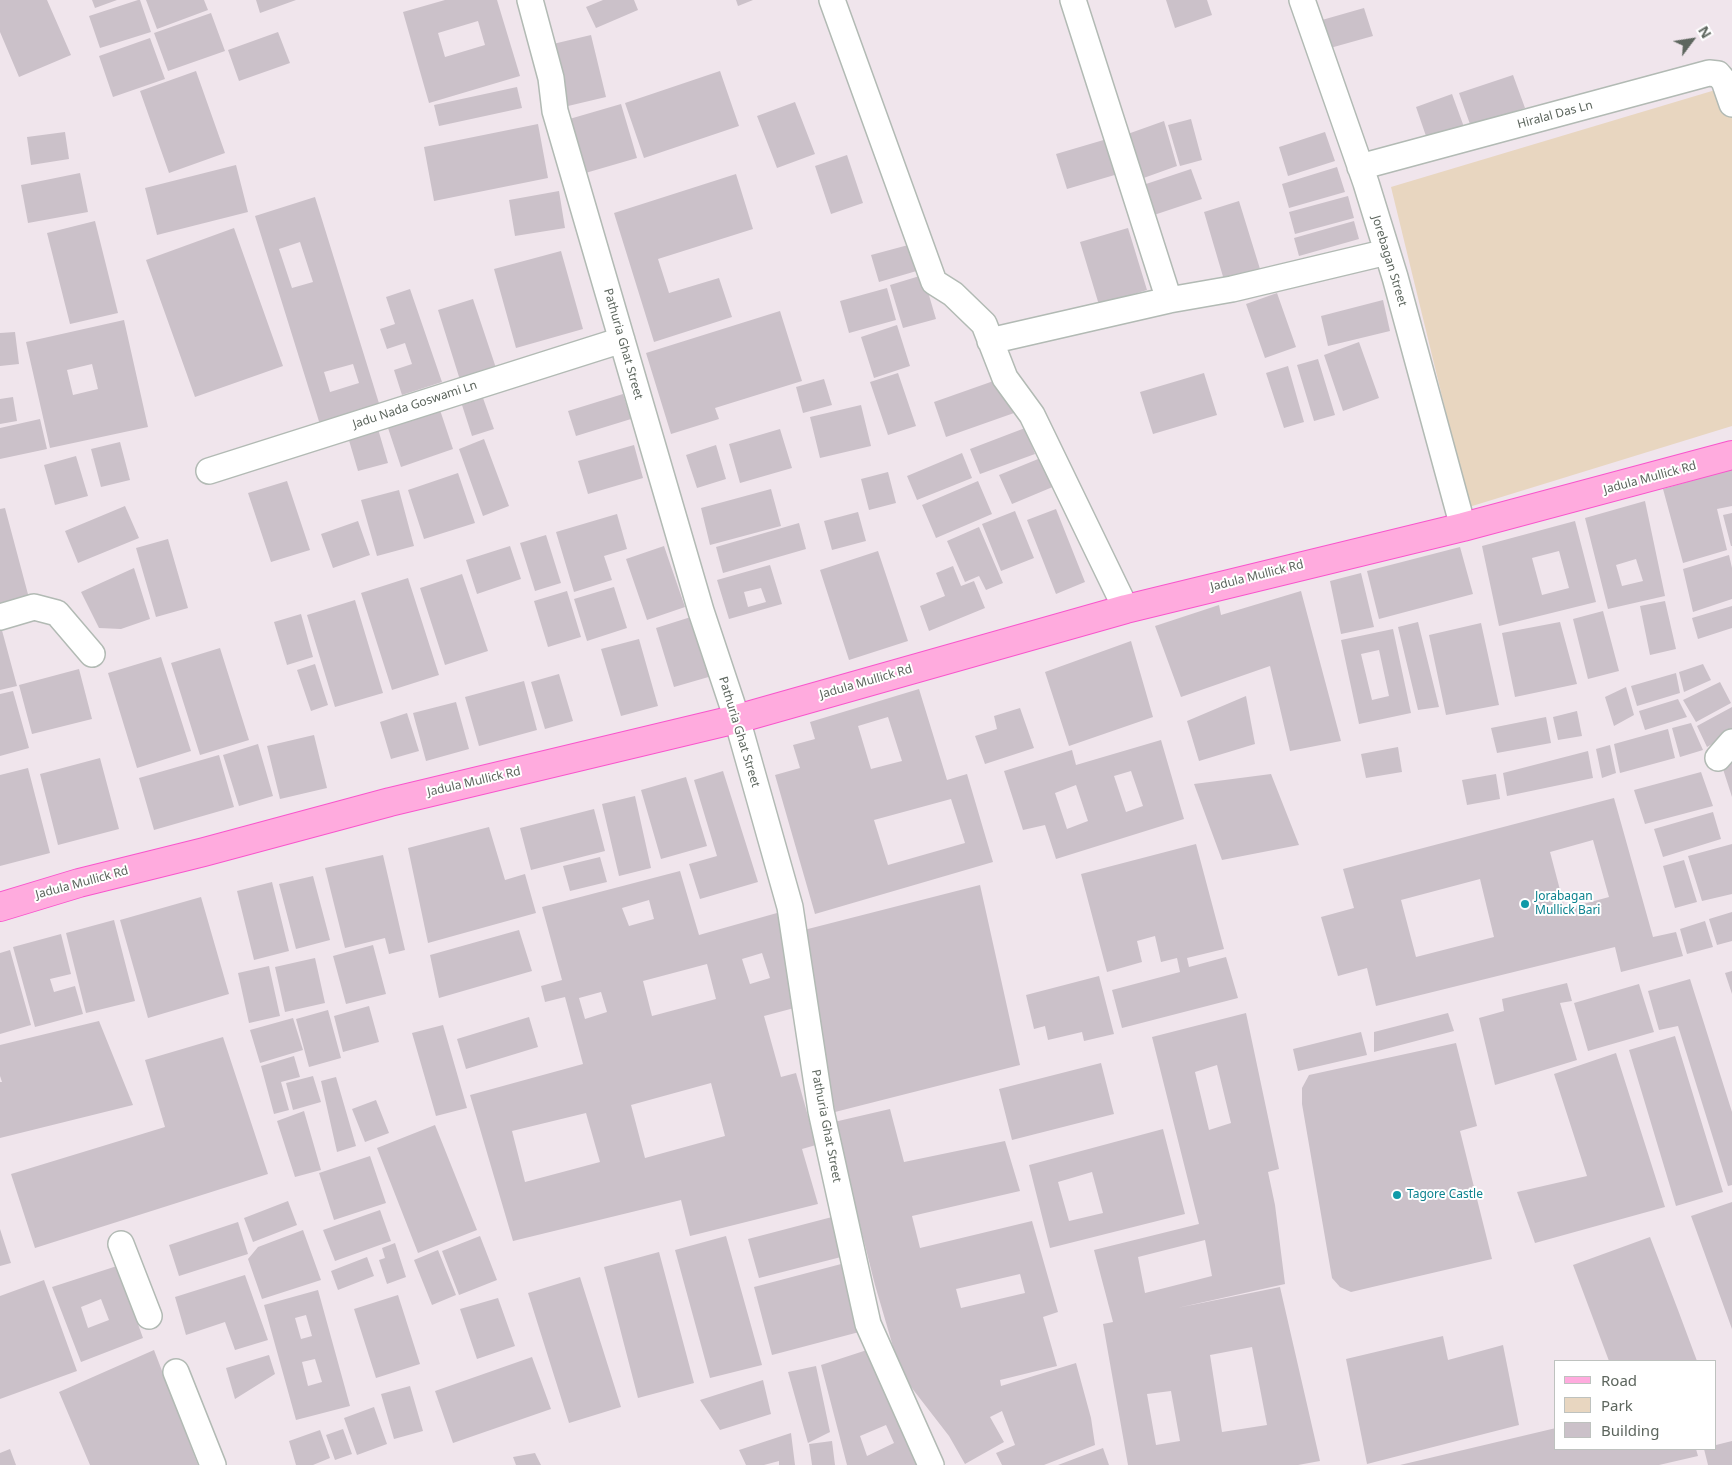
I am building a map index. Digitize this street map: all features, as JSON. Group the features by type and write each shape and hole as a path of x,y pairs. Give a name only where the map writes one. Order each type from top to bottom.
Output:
{"main road":[{"name":"Jadula Mullick Rd","path":"0,907 79,883 204,852 390,802 737,719 1126,609 1462,527 1732,455"}],"street":[{"name":"Pathuria Ghat Street","path":"530,0 551,78 555,111 701,611 737,719 790,907 822,1111 868,1324 931,1465"},
{"path":"1073,0 1169,300"},
{"name":"Jorebagan Street","path":"1302,0 1360,167 1387,252 1462,527"},
{"path":"837,1 934,282 954,294 984,324 1005,378 1032,415 1126,609"},
{"name":"Hiralal Das Ln","path":"1360,167 1708,73 1718,74 1724,82 1732,104"},
{"path":"990,342 1169,300 1232,290 1387,252"},
{"name":"Jadu Nada Goswami Ln","path":"209,471 622,340"},
{"path":"0,617 34,608 57,613 92,654"},
{"path":"122,1244 149,1316"},
{"path":"176,1372 213,1465"}],"green space":[{"path":"1732,85 1732,426 1469,507 1391,187"}],"building":[{"path":"0,0 47,0 71,55 19,77 0,32"},
{"path":"92,0 117,0 95,8"},
{"path":"140,0 151,32 100,48 89,16"},
{"path":"146,0 204,0 208,10 157,29"},
{"path":"256,0 296,0 260,13"},
{"path":"445,0 497,0 520,76 429,103 403,12","holes":["478,21 485,45 445,57 438,33"]},
{"path":"603,0 634,0 638,10 596,28 586,7"},
{"path":"736,0 753,0 738,6"},
{"path":"1166,0 1207,0 1212,15 1175,28"},
{"path":"1364,8 1373,36 1323,50 1315,22"},
{"path":"211,13 225,51 168,71 154,33"},
{"path":"278,32 290,63 239,81 228,50"},
{"path":"591,35 606,97 568,106 553,44"},
{"path":"150,38 165,79 113,97 99,56"},
{"path":"196,71 225,153 169,173 140,91"},
{"path":"720,71 739,126 644,158 625,103"},
{"path":"1513,75 1525,108 1471,127 1459,93"},
{"path":"517,87 522,108 439,126 434,105"},
{"path":"1452,94 1464,127 1427,139 1416,107"},
{"path":"795,102 815,154 777,168 757,116"},
{"path":"621,104 637,158 582,174 566,120"},
{"path":"1191,119 1202,160 1180,166 1168,125"},
{"path":"1164,121 1177,166 1138,180 1122,136"},
{"path":"538,124 548,178 434,201 424,147"},
{"path":"65,132 69,159 31,165 27,137"},
{"path":"1325,132 1335,161 1288,176 1279,147"},
{"path":"1107,139 1118,174 1067,189 1056,154"},
{"path":"847,155 863,203 831,214 815,166"},
{"path":"236,165 248,212 157,235 145,188"},
{"path":"1337,167 1345,192 1289,208 1282,184"},
{"path":"1191,169 1202,199 1154,215 1143,185"},
{"path":"80,173 88,212 28,223 21,185"},
{"path":"736,174 753,229 658,259 669,293 719,278 732,317 654,342 614,213"},
{"path":"559,191 565,228 515,236 509,200"},
{"path":"1348,196 1354,218 1295,234 1289,212"},
{"path":"315,197 382,413 322,431 255,216","holes":["300,242 313,282 292,288 279,249","353,364 359,383 330,392 324,372"]},
{"path":"1239,201 1260,269 1224,280 1204,212"},
{"path":"95,221 118,313 70,324 47,233"},
{"path":"1354,221 1359,239 1299,256 1294,238"},
{"path":"234,228 283,366 195,397 146,260"},
{"path":"1128,228 1147,290 1099,305 1080,242"},
{"path":"912,244 920,270 879,282 871,255"},
{"path":"561,251 583,329 516,348 494,269"},
{"path":"923,275 936,319 903,328 890,285"},
{"path":"887,288 896,320 849,333 840,301"},
{"path":"410,289 442,382 402,395 394,370 412,364 405,343 387,349 380,329 395,324 386,297"},
{"path":"1277,293 1296,347 1265,358 1246,304"},
{"path":"473,299 496,368 460,380 438,310"},
{"path":"1383,300 1390,331 1328,346 1321,316"},
{"path":"780,311 802,381 715,408 719,419 671,434 646,353"},
{"path":"124,320 148,427 50,448 26,342","holes":["92,364 98,389 73,395 67,370"]},
{"path":"897,325 910,366 874,378 861,337"},
{"path":"15,332 19,364 0,366 0,333"},
{"path":"1359,342 1379,398 1343,411 1324,355"},
{"path":"1318,359 1335,415 1314,421 1297,365"},
{"path":"1288,366 1304,422 1284,428 1266,373"},
{"path":"898,373 916,426 888,435 870,382"},
{"path":"1204,373 1217,415 1153,434 1140,392"},
{"path":"1002,378 1014,413 946,437 934,402"},
{"path":"824,379 832,405 803,413 796,387"},
{"path":"623,394 631,419 576,436 568,411"},
{"path":"13,397 17,421 0,424 0,399"},
{"path":"483,398 494,429 472,436 462,405"},
{"path":"438,404 453,449 401,467 386,422"},
{"path":"861,405 871,446 820,458 810,417"},
{"path":"40,419 47,449 0,459 0,428"},
{"path":"1025,428 1035,454 980,474 970,449"},
{"path":"378,429 388,463 358,471 348,437"},
{"path":"780,429 792,468 740,483 729,444"},
{"path":"484,439 509,506 483,516 459,449"},
{"path":"120,442 130,480 101,487 91,449"},
{"path":"634,445 643,478 588,494 578,461"},
{"path":"716,445 726,479 697,488 686,455"},
{"path":"962,453 972,478 917,500 907,476"},
{"path":"76,456 88,496 55,505 44,465"},
{"path":"1043,457 1055,486 1012,504 999,475"},
{"path":"1732,469 1732,506 1717,509 1727,550 1683,563 1663,489"},
{"path":"888,472 896,503 869,510 861,479"},
{"path":"458,473 475,523 424,539 408,490"},
{"path":"287,481 310,550 271,562 248,493"},
{"path":"978,481 992,514 936,538 922,505"},
{"path":"771,489 781,526 710,545 701,508"},
{"path":"399,490 414,546 377,556 361,500"},
{"path":"1645,501 1665,596 1608,609 1585,518","holes":["1636,559 1643,581 1622,586 1616,565"]},
{"path":"125,506 139,538 78,563 65,531"},
{"path":"5,508 29,598 0,605 0,509"},
{"path":"1056,509 1085,582 1056,594 1027,520"},
{"path":"1015,511 1034,558 1001,571 982,524"},
{"path":"858,512 866,541 832,550 824,521"},
{"path":"1732,513 1732,546 1731,546 1723,515"},
{"path":"617,514 627,549 604,556 612,580 574,592 556,532"},
{"path":"358,521 370,555 333,568 321,534"},
{"path":"1575,521 1596,602 1499,626 1482,546","holes":["1559,551 1569,588 1542,595 1532,558"]},
{"path":"799,523 806,549 723,573 716,547"},
{"path":"979,527 1003,583 986,590 979,576 965,582 947,541"},
{"path":"546,535 561,583 535,591 520,543"},
{"path":"168,539 188,608 156,617 136,548"},
{"path":"510,546 521,579 477,594 466,560"},
{"path":"664,546 685,607 647,620 626,559"},
{"path":"1460,547 1473,594 1379,619 1367,571"},
{"path":"878,551 908,641 849,660 820,570"},
{"path":"1729,555 1732,568 1732,599 1693,612 1683,569"},
{"path":"770,565 782,604 729,619 717,580","holes":["761,588 766,602 748,607 744,592"]},
{"path":"953,566 961,586 974,581 985,608 929,631 920,606 945,596 936,573"},
{"path":"134,568 150,619 121,629 99,628 81,592"},
{"path":"1361,573 1374,627 1341,634 1330,581"},
{"path":"462,574 488,651 445,665 420,588"},
{"path":"408,578 439,675 392,690 361,593"},
{"path":"614,587 627,628 587,641 574,599"},
{"path":"567,591 581,637 548,647 534,601"},
{"path":"1301,591 1341,741 1290,751 1270,666 1181,697 1155,626 1219,605 1221,615"},
{"path":"355,600 383,693 335,707 307,615"},
{"path":"1665,601 1676,649 1650,655 1640,606"},
{"path":"1732,606 1732,628 1698,639 1692,618"},
{"path":"1603,611 1619,671 1588,679 1573,619"},
{"path":"301,614 313,657 287,665 274,622"},
{"path":"694,616 712,676 674,687 656,628"},
{"path":"1418,622 1439,707 1418,710 1398,627"},
{"path":"1560,622 1577,684 1515,697 1502,633"},
{"path":"0,623 17,686 0,690"},
{"path":"1481,623 1499,705 1446,715 1429,635"},
{"path":"1393,629 1411,713 1359,724 1341,640","holes":["1379,650 1389,696 1372,700 1361,654"]},
{"path":"639,639 658,706 621,716 601,649"},
{"path":"1131,641 1153,717 1069,746 1045,672"},
{"path":"220,648 249,740 200,755 171,663"},
{"path":"161,657 191,751 137,768 108,673"},
{"path":"315,664 328,705 311,711 297,670"},
{"path":"1703,664 1711,680 1684,692 1679,672"},
{"path":"79,669 92,719 32,734 19,685"},
{"path":"1676,673 1680,693 1637,706 1631,686"},
{"path":"559,674 573,721 545,729 531,682"},
{"path":"524,681 537,730 479,746 465,697"},
{"path":"1720,682 1731,703 1696,722 1683,700"},
{"path":"1626,687 1634,715 1614,726 1605,697"},
{"path":"919,689 947,780 967,774 993,862 815,914 775,775 800,768 793,745 815,739 810,722","holes":["888,717 902,761 871,769 858,726","951,799 965,843 888,865 874,820"]},
{"path":"13,691 29,748 0,756 0,694"},
{"path":"1246,696 1255,744 1199,761 1187,721"},
{"path":"1678,699 1687,717 1645,730 1639,711"},
{"path":"456,702 469,749 426,761 413,713"},
{"path":"1732,707 1732,733 1707,747 1697,726"},
{"path":"1020,708 1034,748 985,764 975,736 997,729 994,716"},
{"path":"1577,711 1582,736 1558,740 1553,717"},
{"path":"407,713 419,751 391,759 380,722"},
{"path":"1546,717 1551,743 1497,753 1491,728"},
{"path":"1691,723 1703,750 1680,757 1672,728"},
{"path":"1668,729 1675,758 1620,773 1614,744"},
{"path":"314,735 327,788 280,799 267,746"},
{"path":"1161,740 1184,819 1056,859 1045,825 1023,830 1004,771 1072,750 1076,765","holes":["1131,771 1143,806 1126,812 1114,776","1076,785 1088,821 1067,829 1055,793"]},
{"path":"258,744 273,796 239,806 223,755"},
{"path":"1610,745 1616,773 1602,778 1596,749"},
{"path":"1398,747 1402,772 1366,778 1361,754"},
{"path":"1588,751 1593,778 1507,796 1503,773"},
{"path":"219,755 234,807 154,830 139,778"},
{"path":"100,758 119,829 58,845 40,774"},
{"path":"1732,763 1732,797 1722,766"},
{"path":"28,768 50,853 0,866 0,775"},
{"path":"723,771 758,882 700,899 689,864 717,856 694,780"},
{"path":"1701,772 1713,806 1645,824 1634,790"},
{"path":"1271,774 1299,845 1222,860 1194,784"},
{"path":"1496,774 1500,799 1467,805 1462,780"},
{"path":"686,777 707,846 661,859 641,790"},
{"path":"635,796 651,868 619,876 602,804"},
{"name":"Jorabagan Mullick Bari","path":"1614,798 1653,937 1676,932 1683,956 1621,972 1615,947 1376,1006 1367,968 1338,976 1321,917 1354,908 1343,869","holes":["1593,840 1609,897 1565,909 1550,852","1480,879 1494,937 1416,957 1401,900"]},
{"path":"594,809 605,851 531,870 520,828"},
{"path":"1713,812 1721,839 1663,857 1654,829"},
{"path":"489,827 505,880 525,874 536,913 428,943 408,848"},
{"path":"1196,844 1224,949 1187,958 1189,967 1226,957 1238,998 1122,1028 1112,990 1180,972 1177,958 1161,962 1155,936 1137,941 1142,962 1107,972 1081,874"},
{"path":"1732,844 1732,894 1702,901 1688,856"},
{"path":"383,855 405,950 389,954 385,938 345,948 325,868"},
{"path":"600,857 607,882 570,891 563,866"},
{"path":"1684,860 1697,902 1675,908 1663,866"},
{"path":"680,871 699,935 777,913 798,1007 764,1016 781,1077 796,1073 816,1145 802,1149 818,1204 690,1236 681,1200 513,1241 470,1095 583,1064 565,997 545,1002 541,986 562,980 542,907","holes":["649,900 654,919 629,926 622,908","762,953 770,978 750,984 742,959","707,964 716,999 652,1016 643,981","601,992 607,1012 585,1019 579,998","711,1083 725,1136 645,1158 631,1105","586,1113 600,1162 525,1182 512,1131"]},
{"path":"313,876 330,940 296,949 279,884"},
{"path":"272,882 289,951 254,960 237,891"},
{"path":"980,885 1020,1065 835,1112 800,931"},
{"path":"201,897 229,994 148,1018 120,920"},
{"path":"1732,912 1732,941 1717,945 1709,919"},
{"path":"114,920 135,1001 86,1013 66,933"},
{"path":"1705,921 1713,947 1687,954 1680,929"},
{"path":"519,930 532,971 439,998 430,955"},
{"path":"61,934 71,974 50,979 54,992 75,986 83,1014 35,1027 13,947"},
{"path":"373,945 386,994 346,1004 333,956"},
{"path":"10,950 31,1025 0,1034 0,953"},
{"path":"315,958 325,1003 285,1012 275,967"},
{"path":"269,966 280,1016 249,1023 238,973"},
{"path":"1732,971 1732,994 1725,973"},
{"path":"1099,976 1114,1034 1084,1041 1082,1032 1048,1040 1045,1026 1034,1029 1026,995"},
{"path":"1690,979 1732,1112 1732,1185 1728,1186 1678,1026 1659,1030 1648,991"},
{"path":"1567,983 1572,1001 1560,1003 1577,1060 1495,1085 1479,1018 1504,1011 1502,999"},
{"path":"1639,984 1654,1032 1588,1051 1574,1003"},
{"path":"369,1006 379,1042 343,1052 334,1016"},
{"path":"328,1010 341,1058 309,1067 296,1019"},
{"path":"1246,1013 1279,1169 1268,1172 1275,1205 1285,1284 1177,1308 1280,1287 1320,1461 1298,1465 1128,1465 1103,1324 1113,1322 1094,1250 1199,1224 1152,1037","holes":["1217,1065 1231,1123 1209,1130 1195,1072","1205,1240 1212,1276 1145,1293 1138,1257","1252,1347 1267,1425 1222,1432 1210,1355","1171,1391 1180,1441 1156,1445 1147,1394"]},
{"path":"1448,1013 1454,1031 1374,1052 1374,1032"},
{"path":"529,1017 538,1047 466,1069 457,1039"},
{"path":"293,1018 303,1050 260,1063 250,1030"},
{"path":"99,1021 133,1105 0,1138 0,1082 2,1082 0,1076 0,1045"},
{"path":"443,1025 467,1108 436,1116 412,1033"},
{"path":"1361,1032 1367,1055 1298,1071 1293,1049"},
{"path":"1675,1036 1723,1192 1676,1206 1629,1050"},
{"path":"223,1037 268,1174 35,1248 11,1174 165,1127 145,1060"},
{"name":"Tagore Castle","path":"1456,1043 1477,1126 1460,1131 1492,1259 1351,1292 1340,1287 1332,1278 1302,1104 1302,1088 1309,1075"},
{"path":"1616,1053 1665,1207 1535,1243 1517,1192 1587,1176 1554,1074"},
{"path":"294,1056 300,1077 281,1082 289,1110 274,1114 261,1066"},
{"path":"1101,1063 1114,1114 1012,1140 999,1089"},
{"path":"313,1076 321,1102 293,1110 286,1083"},
{"path":"336,1077 356,1146 337,1152 321,1081"},
{"path":"376,1100 389,1133 365,1142 352,1109"},
{"path":"890,1109 904,1162 1005,1141 1020,1191 912,1216 920,1248 1032,1221 1058,1312 1043,1317 1057,1366 1000,1380 1001,1386 1076,1363 1091,1418 1095,1445 1044,1465 1002,1465 996,1453 1015,1445 1002,1411 990,1417 1004,1442 965,1464 949,1436 901,1374 875,1285 834,1122","holes":["1020,1274 1025,1293 961,1308 956,1289"]},
{"path":"304,1111 321,1170 295,1177 277,1121"},
{"path":"435,1125 477,1230 418,1253 377,1148"},
{"path":"1163,1129 1185,1214 1050,1248 1029,1165","holes":["1092,1172 1103,1213 1069,1221 1058,1182"]},
{"path":"370,1156 386,1203 334,1220 319,1173"},
{"path":"288,1201 297,1225 253,1242 244,1218"},
{"path":"1732,1202 1732,1329 1691,1216"},
{"path":"380,1210 391,1241 335,1261 323,1230"},
{"path":"832,1217 845,1256 759,1278 748,1239"},
{"path":"238,1222 248,1254 179,1276 169,1245"},
{"path":"0,1229 11,1263 0,1266"},
{"path":"303,1230 321,1280 262,1299 248,1259 258,1247"},
{"path":"480,1236 497,1280 459,1295 442,1251"},
{"path":"726,1236 762,1365 710,1378 675,1250"},
{"path":"1650,1237 1697,1360 1609,1360 1573,1265"},
{"path":"395,1243 406,1277 387,1284 379,1260 385,1258 382,1248"},
{"path":"438,1250 456,1295 432,1305 414,1260"},
{"path":"659,1252 694,1383 638,1398 604,1267"},
{"path":"367,1257 374,1276 338,1290 331,1271"},
{"path":"845,1263 863,1331 772,1355 754,1287"},
{"path":"117,1266 143,1338 81,1362 52,1287","holes":["101,1299 109,1320 88,1328 81,1307"]},
{"path":"245,1275 268,1340 235,1350 225,1322 186,1335 175,1297"},
{"path":"580,1277 621,1407 569,1423 528,1293"},
{"path":"44,1280 77,1371 0,1399 0,1296"},
{"path":"318,1290 350,1406 296,1420 264,1305","holes":["306,1315 312,1336 301,1339 295,1318","315,1359 322,1382 308,1386 302,1362"]},
{"path":"398,1295 420,1364 376,1378 354,1309"},
{"path":"498,1298 515,1346 477,1359 460,1309"},
{"path":"1443,1336 1448,1360 1503,1345 1519,1425 1367,1464 1346,1359"},
{"path":"870,1349 922,1465 847,1465 821,1365","holes":["886,1425 894,1443 867,1456 860,1436"]},
{"path":"154,1350 198,1465 90,1465 59,1392"},
{"path":"269,1355 275,1374 235,1399 226,1368"},
{"path":"532,1357 551,1409 453,1443 435,1391"},
{"path":"816,1366 830,1432 808,1443 788,1372"},
{"path":"763,1380 771,1414 720,1430 700,1400"},
{"path":"410,1386 423,1431 394,1439 381,1394"},
{"path":"374,1407 387,1444 357,1455 344,1418"},
{"path":"1554,1428 1554,1450 1696,1450 1698,1456 1659,1465 1400,1465"},
{"path":"343,1429 352,1454 335,1460 326,1435"},
{"path":"320,1430 330,1458 313,1465 296,1465 289,1441"},
{"path":"791,1433 795,1465 779,1465 779,1461 764,1465 746,1465 739,1450"},
{"path":"832,1441 835,1465 812,1465 809,1444"},
{"path":"1732,1441 1732,1465 1708,1465 1704,1450 1717,1450 1717,1445"},
{"path":"1103,1448 1109,1465 1058,1465"},
{"path":"10,1449 16,1465 0,1465 0,1453"},
{"path":"535,1453 541,1465 516,1465 513,1457"}],"place":[{"name":"Jorabagan Mullick Bari","path":"1525,904"},
{"name":"Tagore Castle","path":"1397,1195"}]}
